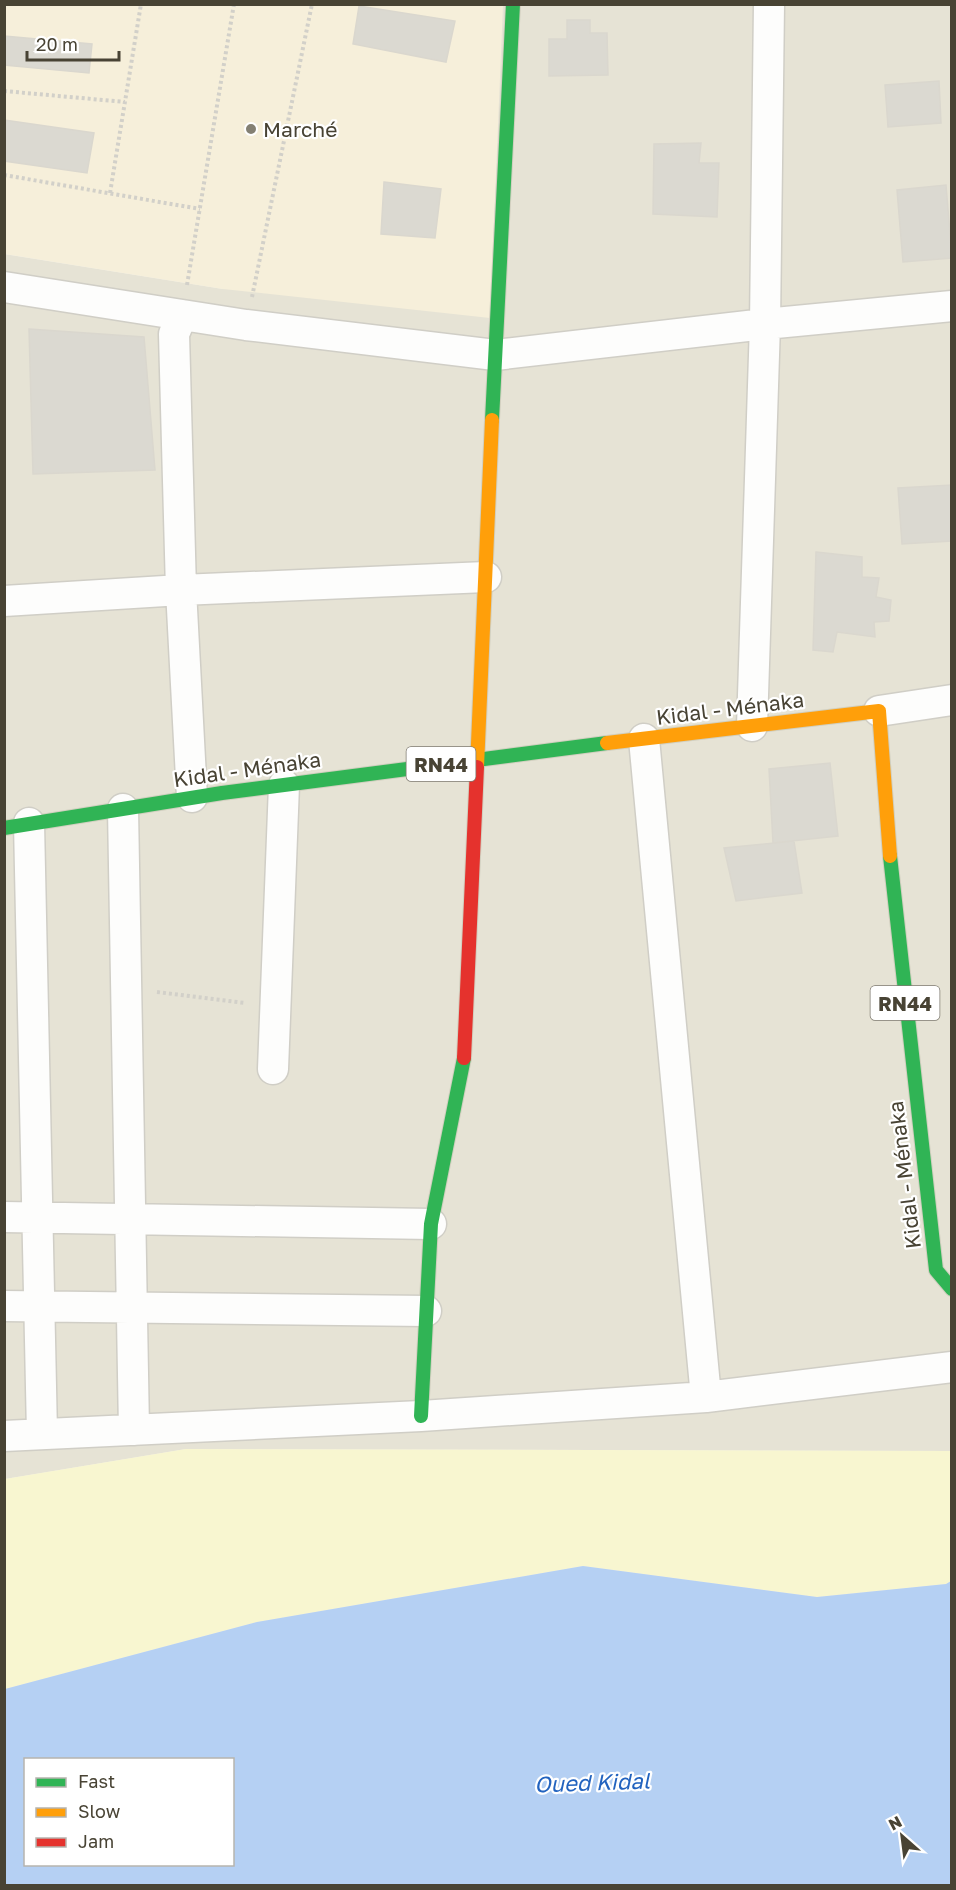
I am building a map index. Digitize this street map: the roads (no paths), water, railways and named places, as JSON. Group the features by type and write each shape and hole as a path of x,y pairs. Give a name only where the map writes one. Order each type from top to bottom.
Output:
{"main road":[{"path":"421,1416 431,1224 464,1059 513,4"},
{"name":"Kidal - Ménaka","path":"17,825 192,797 477,759 879,711 892,896 936,1270 951,1289"}],"street":[{"path":"752,726 765,324 769,4"},
{"path":"4,287 246,325 495,355 765,324 951,306"},
{"path":"182,315 174,334 181,590 192,797"},
{"path":"4,601 181,590 486,577"},
{"path":"879,711 951,700"},
{"path":"644,739 706,1397"},
{"path":"273,1069 284,785"},
{"path":"123,809 135,1430"},
{"path":"17,825 38,1217 42,1434"},
{"path":"4,1217 431,1224"},
{"path":"4,1306 426,1311"},
{"path":"4,1436 421,1416 706,1397 951,1367"}],"water":[{"name":"Oued Kidal","path":"583,1566 817,1597 946,1584 951,1581 951,1885 5,1885 5,1689 257,1622"}],"place":[{"name":"Marché","path":"251,129"}]}
